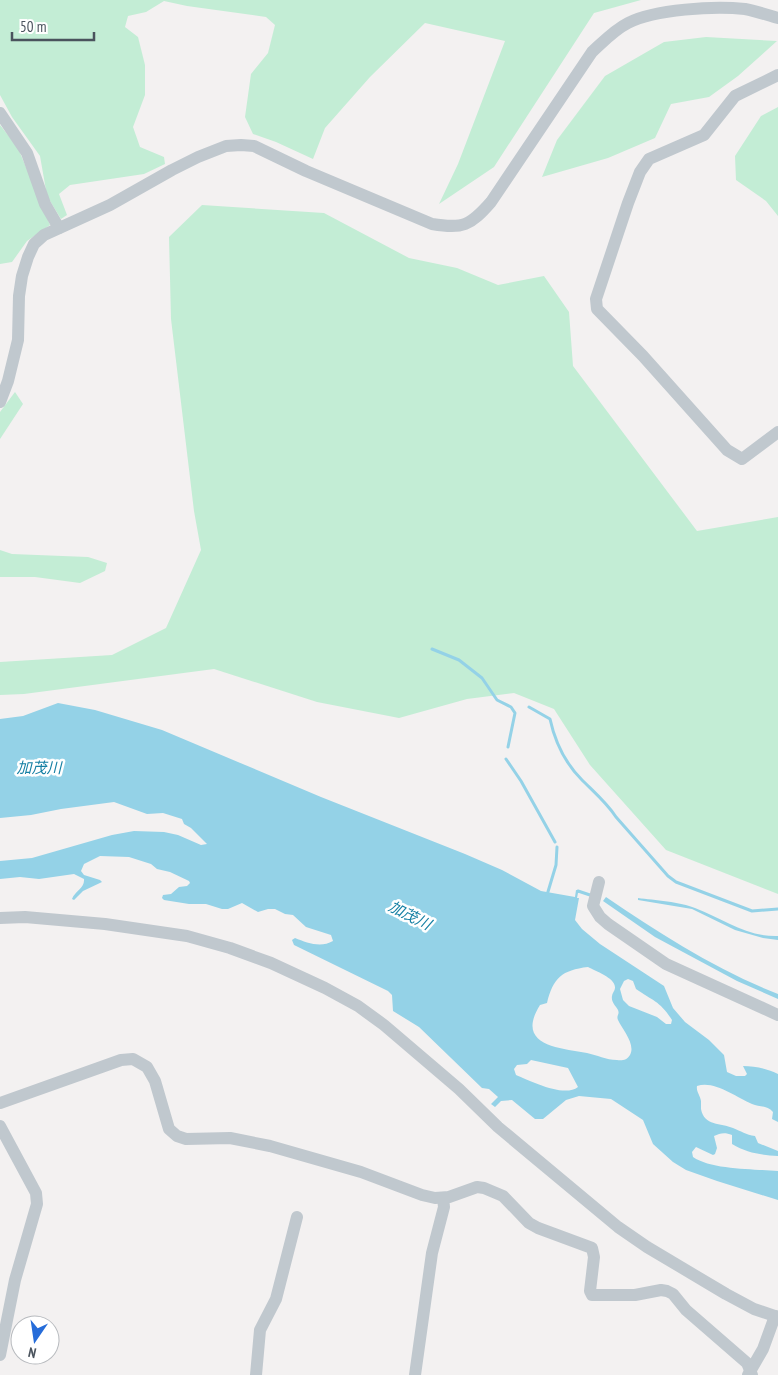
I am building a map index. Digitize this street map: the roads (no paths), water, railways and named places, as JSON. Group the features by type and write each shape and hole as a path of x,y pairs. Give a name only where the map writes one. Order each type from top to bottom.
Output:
{"street":[{"path":"0,402 8,381 18,340 19,296 28,257 34,244 44,235 110,205 198,157 226,146 254,146 306,171 432,224 451,227 468,224 479,216 491,202 592,52 628,23 652,15 706,9 744,9 778,18"},
{"path":"778,75 735,96 704,135 650,159 640,172 628,203 596,299 597,309 643,356 727,450 742,459 778,432"},
{"path":"0,113 27,153 45,204 59,228"},
{"path":"599,882 593,906 600,918 608,924 666,964 778,1015"},
{"path":"0,918 25,917 105,924 188,936 230,948 271,963 325,988 358,1006 453,1083 505,1132 618,1227 647,1248 726,1294 754,1309 777,1316 750,1374"},
{"path":"0,1102 122,1060 133,1059 147,1067 155,1081 169,1129 177,1136 186,1139 230,1138 270,1146 361,1172 435,1198 443,1198 478,1187 493,1191 503,1196 529,1223 592,1248 594,1257 590,1291 592,1296 635,1295 661,1290 667,1291 673,1294 686,1310 747,1363 750,1374"},
{"path":"0,1126 36,1193 38,1204 15,1280 0,1355"},
{"path":"416,1375 432,1253 444,1207 443,1198"},
{"path":"256,1375 260,1330 276,1299 297,1217"}],"water":[{"name":"加茂川","path":"58,703 95,710 162,730 321,797 465,854 502,870 541,891 575,897 576,890 581,891 581,893 578,893 577,898 579,898 575,920 582,929 600,944 664,986 673,1008 685,1022 709,1040 724,1055 727,1072 736,1076 745,1076 747,1074 743,1066 748,1066 766,1069 778,1074 778,1122 772,1119 773,1112 768,1108 752,1104 718,1087 704,1085 697,1086 697,1088 701,1109 709,1121 755,1136 758,1143 778,1151 778,1156 743,1150 732,1144 732,1135 725,1133 714,1136 717,1148 715,1154 713,1155 696,1147 692,1152 693,1157 701,1161 722,1167 778,1171 778,1200 686,1170 673,1162 653,1144 643,1120 611,1099 579,1096 566,1100 543,1119 535,1119 512,1100 501,1101 495,1107 491,1104 498,1097 489,1089 482,1088 419,1027 393,1011 392,995 388,991 294,945 292,940 295,938 319,944 333,941 331,935 306,927 293,915 285,914 275,909 258,912 242,903 228,909 222,909 206,904 189,904 164,900 162,898 163,895 171,894 179,887 187,886 190,883 189,881 170,872 157,869 151,864 129,857 100,856 84,864 81,871 84,875 102,882 83,891 74,900 72,899 83,885 84,879 74,874 39,879 20,877 0,879 0,861 32,858 112,835 134,831 164,832 178,835 201,845 207,844 191,828 184,824 182,819 163,813 147,814 114,802 0,818 0,719 23,716","holes":["588,967 609,978 614,984 615,989 612,1000 618,1010 618,1020 631,1046 630,1055 626,1059 609,1059 564,1049 543,1042 536,1036 533,1029 534,1018 540,1005 547,1003 552,987 560,977 571,970","628,979 633,981 636,989 664,1009 672,1020 671,1024 666,1024 657,1017 629,1006 623,1000 620,989 624,981","531,1060 568,1068 578,1087 565,1091 556,1090 516,1075 514,1069 517,1065 527,1064"]},
{"path":"606,897 711,963 778,994 778,999 737,981 655,937 603,901"},
{"path":"638,898 689,906 706,912 735,927 756,934 778,936 778,940 735,930 692,909 638,900"}],"waterway":[{"path":"432,649 459,660 482,678 497,700 511,707 515,713 508,747"},
{"path":"529,707 550,719 558,744 571,767 668,876 676,882 752,911 778,909"},
{"path":"506,759 521,781 555,842"},
{"path":"547,895 556,865 557,847"},
{"path":"578,891 593,896"}]}
